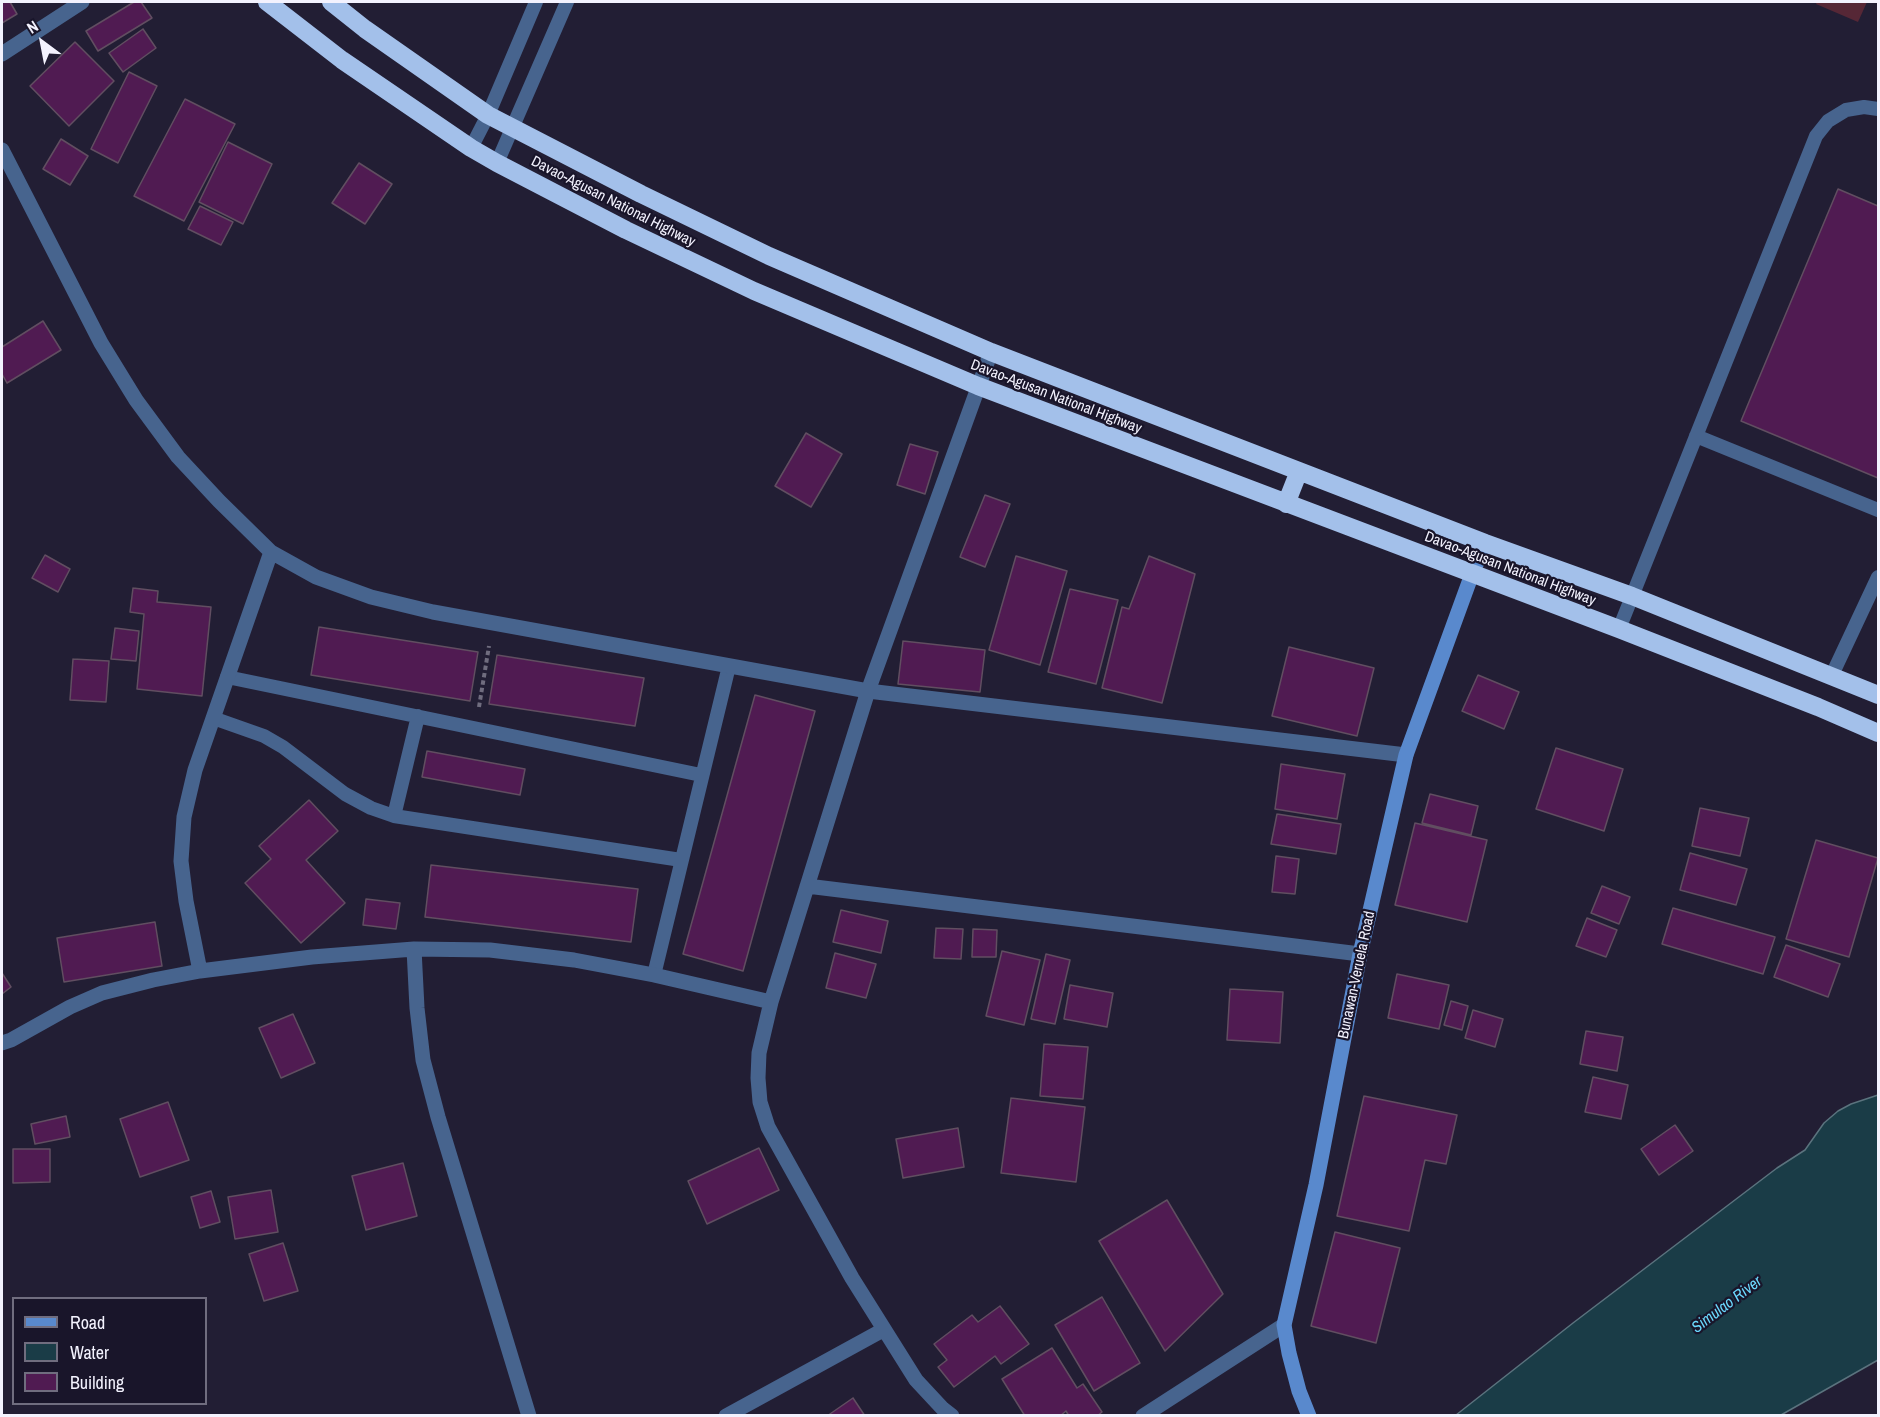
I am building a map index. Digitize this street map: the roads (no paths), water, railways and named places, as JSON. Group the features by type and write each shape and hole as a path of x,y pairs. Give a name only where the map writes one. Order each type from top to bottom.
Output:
{"highway":[{"name":"Davao-Agusan National Highway","path":"267,2 342,60 471,148 626,230 754,291 978,387 1619,629 1818,707 1878,734"},
{"name":"Davao-Agusan National Highway","path":"332,2 365,29 488,115 512,129 769,256 991,352 1485,543 1632,596 1878,695"},
{"path":"1286,504 1299,471"}],"main road":[{"name":"Bunawan-Veruela Road","path":"1309,1416 1288,1353 1284,1325 1316,1185 1360,954 1406,755 1485,543"}],"street":[{"path":"2,54 82,2"},
{"path":"2,150 101,343 136,400 178,457 219,501 271,552 316,577 371,597 433,612 868,691 1406,755"},
{"path":"952,1416 916,1380 852,1278 768,1127 760,1102 758,1078 759,1053 771,1002 868,691 991,352"},
{"path":"200,971 186,901 181,861 186,808 195,770 271,552"},
{"path":"807,886 1360,954"},
{"path":"7,1042 70,1006 102,993 153,980 200,971 312,957 414,949 490,950 574,960 654,975 771,1002"},
{"path":"414,949 417,1008 426,1071 530,1416"},
{"path":"1143,1416 1284,1325"},
{"path":"726,1416 883,1330"}],"lane":[{"path":"471,148 488,115 536,2"},
{"path":"497,163 567,2"},
{"path":"1619,629 1816,136 1828,121 1846,110 1864,107 1878,109"},
{"path":"1696,436 1878,510"},
{"path":"1832,675 1878,577"},
{"path":"654,975 729,666"},
{"path":"227,677 701,775"},
{"path":"394,816 418,716"},
{"path":"213,717 264,736 283,747 345,794 371,808 394,816 681,860"}],"water":[{"name":"Simulao River","path":"1878,1095 1878,1360 1781,1415 1456,1415 1777,1168 1805,1150 1824,1123 1838,1111"}]}
